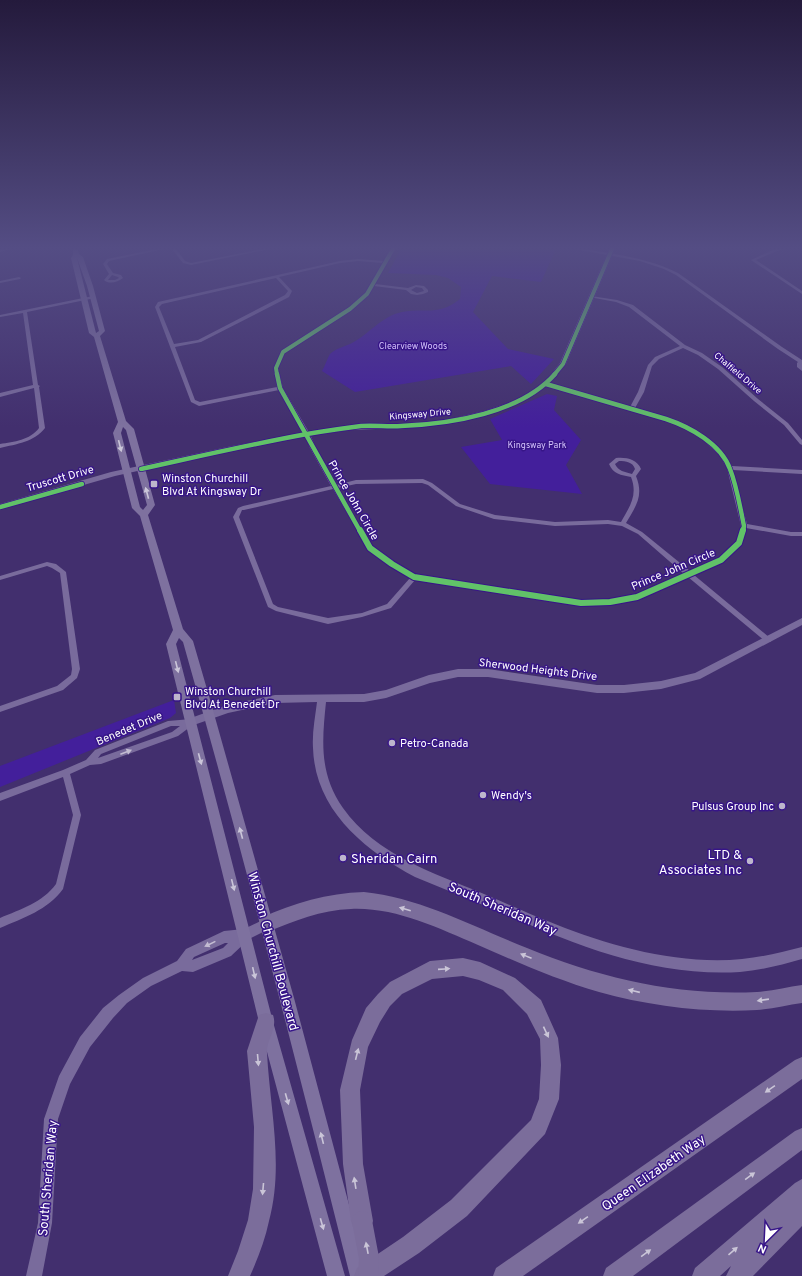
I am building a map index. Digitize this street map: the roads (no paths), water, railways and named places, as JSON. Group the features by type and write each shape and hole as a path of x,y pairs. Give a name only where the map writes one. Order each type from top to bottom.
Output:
{"highway":[{"path":"267,924 292,913 323,904 377,902 413,911 598,983 645,994 700,1001 759,1001 802,994"},
{"path":"462,967 480,971 509,984 534,1007 548,1038 551,1065 549,1099 538,1127 459,1208 411,1245 366,1276 369,1258 354,1226 350,1090 359,1047 373,1015 384,1000 396,988 430,970 462,967"},
{"path":"240,1276 250,1252 259,1220 264,1190 264,1128 257,1052 266,1022"},
{"name":"Queen Elizabeth Way","path":"504,1276 802,1067"},
{"path":"614,1276 802,1138"},
{"path":"703,1276 802,1190"},
{"path":"737,1276 802,1211"}],"main road":[{"name":"Winston Churchill Boulevard","path":"85,309 92,333 97,336 122,422 130,429 151,505 144,515"},
{"name":"Winston Churchill Boulevard","path":"96,309 102,331 97,336"},
{"name":"Winston Churchill Boulevard","path":"122,422 117,433 136,508 144,515 178,630 188,641 293,1020 354,1226 359,1276"},
{"name":"Winston Churchill Boulevard","path":"178,630 171,644 266,1022 336,1276"}],"street":[{"path":"0,316 37,309"},
{"path":"158,309 193,401 199,404 280,388"},
{"path":"172,346 199,341 262,309"},
{"name":"Prince John Circle","path":"351,309 282,352 276,368 280,388 370,548 392,564 414,577 470,587 581,603 610,602 637,597 721,560 739,543 744,526"},
{"name":"Kingsway Drive","path":"141,468 307,434 362,426 422,425 469,418 518,401 546,384 562,364 586,309"},
{"name":"Chalfield Drive","path":"634,309 683,346 700,354 720,368 786,424 802,443"},
{"path":"725,309 802,362 799,363 799,367 802,370"},
{"path":"0,446 29,439 40,432 42,428 25,311"},
{"path":"632,409 641,392 650,366 657,358 683,346"},
{"path":"546,384 684,425 700,434 722,455 730,468 744,526 791,534 802,534"},
{"path":"0,395 37,386"},
{"name":"Truscott Drive","path":"0,507 141,468"},
{"path":"730,468 802,472"},
{"path":"623,524 637,493 638,487 633,476"},
{"path":"414,577 390,606 362,615 328,620 276,609 270,605 236,517 237,513 243,508 356,482 423,481 430,484 458,505 494,517 555,524 608,522 623,524 640,533 768,640"},
{"path":"0,578 47,564 54,566 63,572 76,669 74,676 60,688 0,709"},
{"name":"Sherwood Heights Drive","path":"191,722 227,709 275,698 364,698 379,695 429,679 458,673 488,673 597,689 624,689 661,685 697,676 802,621"},
{"name":"South Sheridan Way","path":"322,699 318,754 320,768 326,784 339,811 354,830 369,843 398,863 556,931 621,952 654,960 697,965 730,965 762,962 802,953"},
{"name":"Benedet Drive","path":"88,762 98,752 171,722 191,722"},
{"name":"Benedet Drive","path":"0,797 88,762 101,761 175,734 191,722"},
{"path":"0,922 46,902 54,896 60,886 77,815 66,772"},
{"name":"South Sheridan Way","path":"34,1276 45,1223 51,1119 64,1081 85,1042 108,1014 123,1000 147,982 181,965 193,966 227,952 245,935 267,924"}],"place":[{"name":"Winston Churchill Blvd At Kingsway Dr","path":"154,484"},
{"name":"Winston Churchill Blvd At Benedet Dr","path":"177,697"},
{"name":"Petro-Canada","path":"392,743"},
{"name":"Wendy's","path":"483,795"},
{"name":"Pulsus Group Inc","path":"782,806"},
{"name":"Sheridan Cairn","path":"343,858"},
{"name":"LTD & Associates Inc","path":"750,861"}],"park label":[{"name":"Clearview Woods","path":"413,346"},
{"name":"Kingsway Park","path":"537,445"}]}
